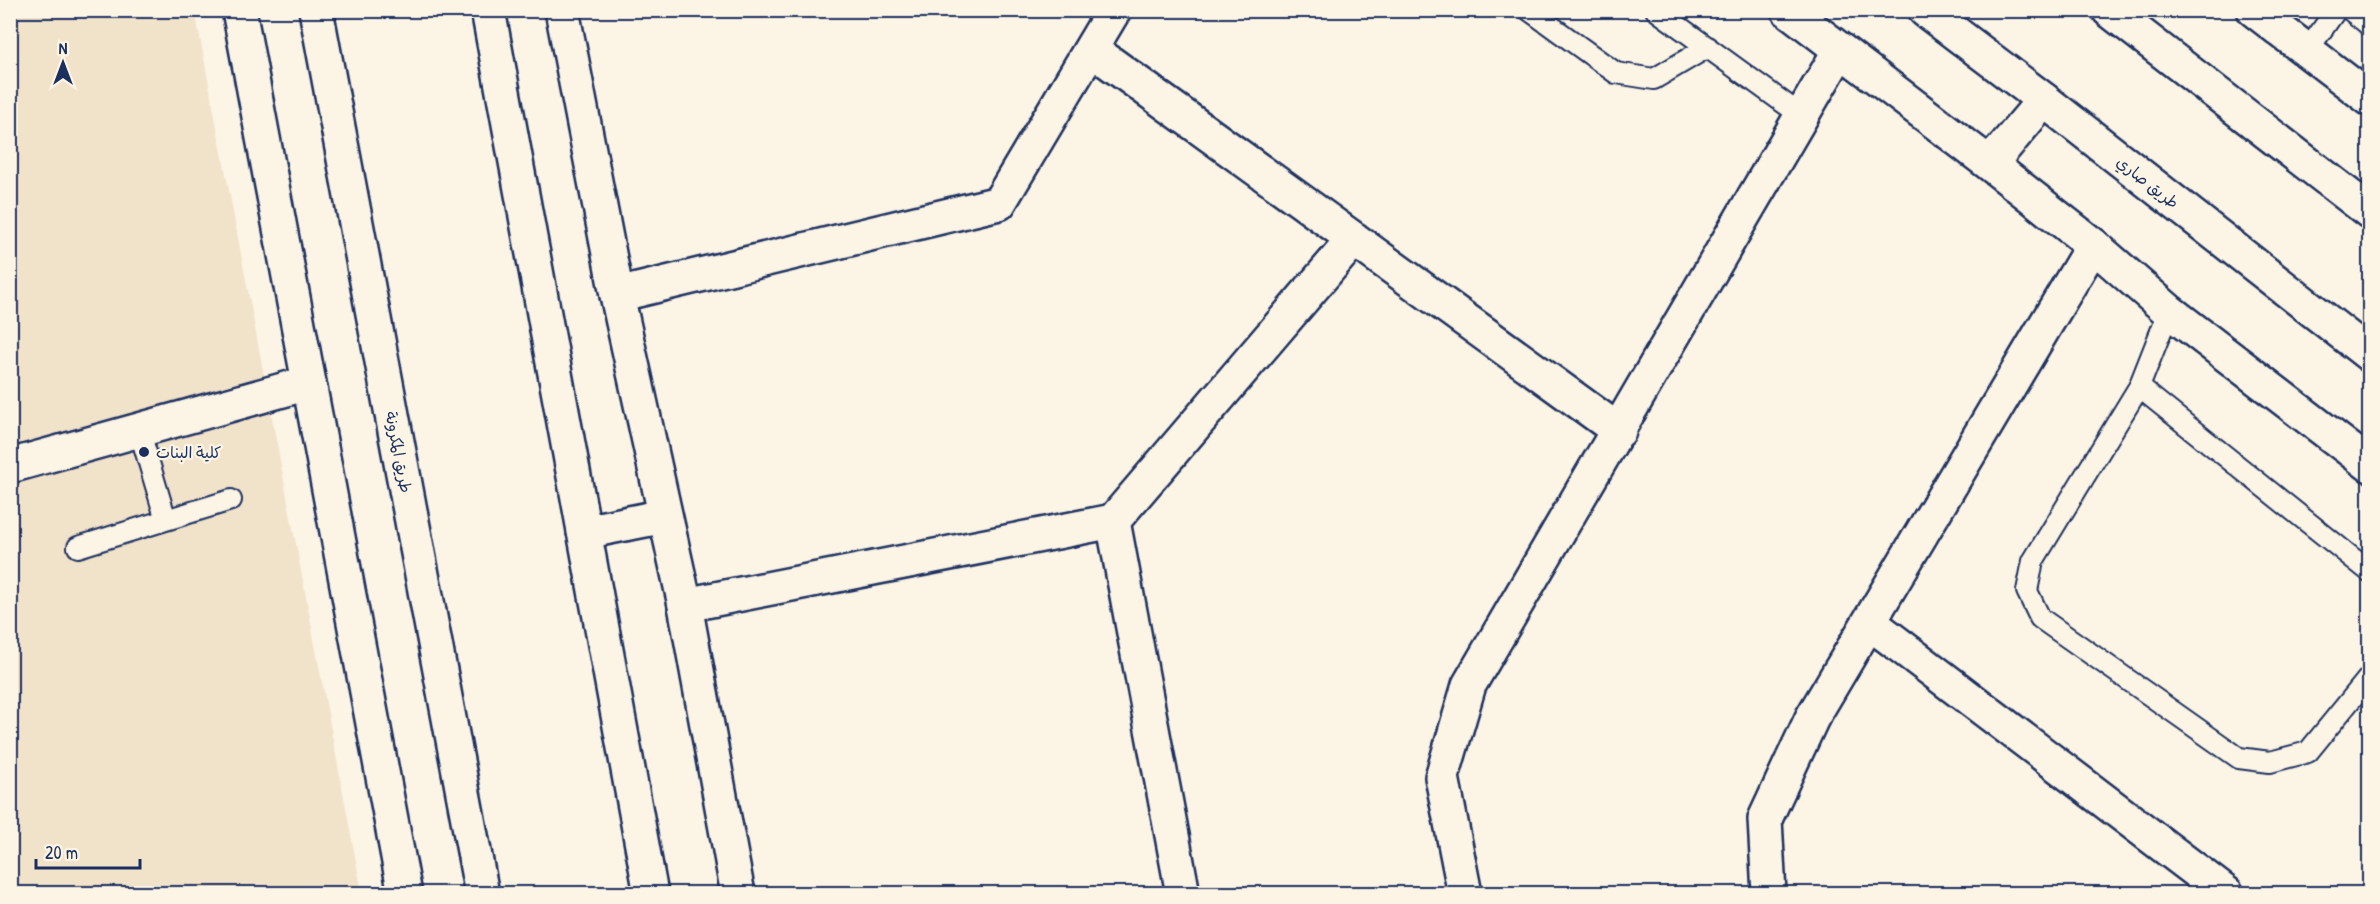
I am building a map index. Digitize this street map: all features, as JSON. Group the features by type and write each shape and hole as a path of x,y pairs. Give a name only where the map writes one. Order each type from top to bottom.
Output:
{"main road":[{"path":"239,10 405,894"},
{"name":"طريق المكرونة","path":"316,10 482,894"},
{"path":"562,10 617,295 685,605 738,894"},
{"path":"617,295 999,203 1114,10"},
{"path":"1788,10 1990,164 2093,245 2169,311 2370,465"},
{"name":"طريق صاري","path":"1925,10 2370,355"},
{"path":"2109,10 2370,212"},
{"path":"2254,10 2307,51 2365,87"},
{"path":"488,11 651,894"},
{"path":"1091,49 1618,430"},
{"path":"1465,894 1442,777 1470,686 1840,50"},
{"path":"1990,164 2044,100"},
{"path":"685,605 1113,521 1354,239"},
{"path":"1769,894 1766,819 1812,718 2093,245"},
{"path":"10,466 308,383"},
{"path":"584,532 665,516"},
{"path":"1113,521 1183,894"},
{"path":"1869,622 2227,894"}],"lane":[{"path":"1529,10 1616,73 1654,79 1708,47"},
{"path":"1656,10 1802,116"},
{"path":"2307,51 2336,10"},
{"path":"2350,10 2370,26"},
{"path":"2169,311 2139,387 2033,561 2027,591 2040,618 2239,759 2270,762 2308,752 2370,676"},
{"path":"2139,387 2370,572"},
{"path":"139,429 166,520"},
{"path":"78,547 231,500"}],"shaded area":[{"name":"كلية البنات","path":"10,11 195,11 362,893 11,893"}],"place":[{"name":"كلية البنات","path":"144,452"}]}
